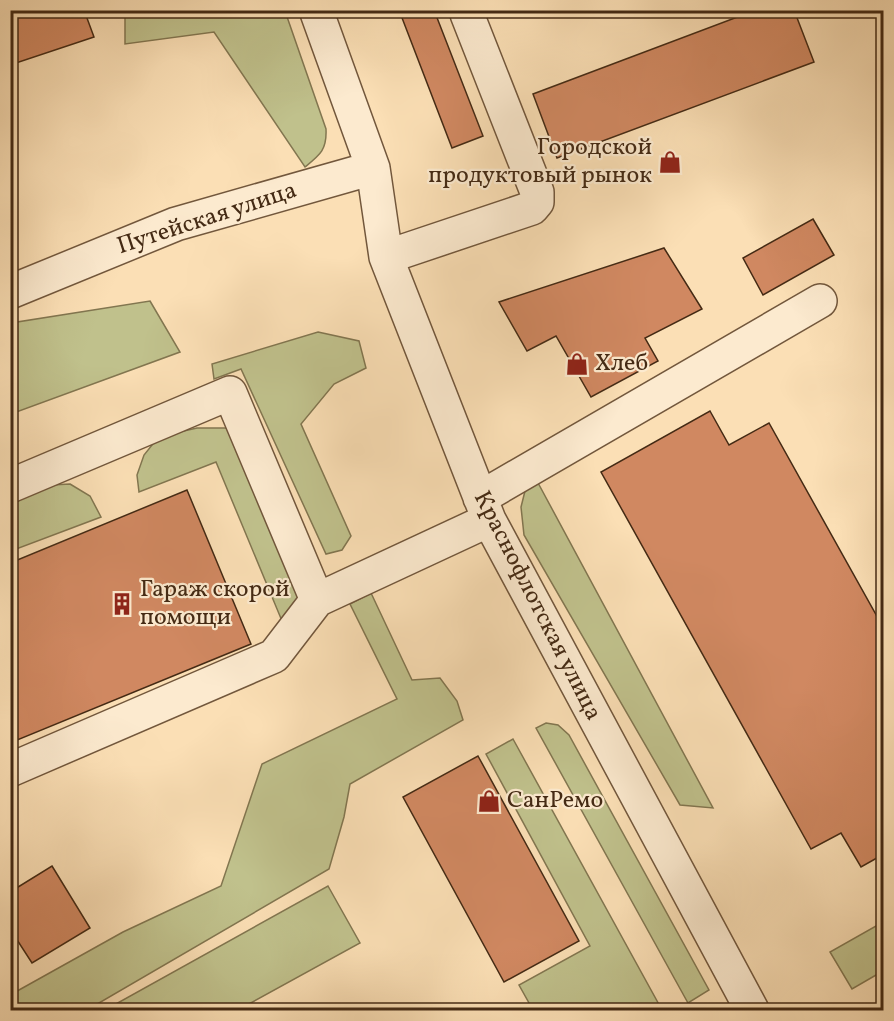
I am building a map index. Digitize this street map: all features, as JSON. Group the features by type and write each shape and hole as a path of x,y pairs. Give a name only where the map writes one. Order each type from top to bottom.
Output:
{"street":[{"name":"Краснофлотская улица","path":"316,10 373,168 386,257 484,509 752,1011"},
{"path":"386,257 532,208 537,202 537,192 467,10"},
{"name":"Путейская улица","path":"10,292 176,224 373,168"},
{"path":"10,770 274,656 317,600 484,509 820,302"},
{"path":"10,486 230,393 317,600"}],"green space":[{"path":"125,11 285,11 326,129 322,151 305,167 214,32 125,44"},
{"path":"150,301 180,352 11,414 11,323"},
{"path":"318,332 359,341 366,368 334,384 301,424 351,536 342,550 326,554 241,369 214,379 212,364"},
{"path":"197,428 229,428 316,584 282,621 216,462 139,492 137,475 144,455 156,440 166,435"},
{"path":"537,481 713,808 680,805 524,535 521,507 525,491"},
{"path":"70,484 90,496 101,517 11,551 11,499 51,485"},
{"path":"371,593 412,680 440,678 457,701 463,720 350,784 344,817 329,869 87,1010 11,1010 10,995 123,932 221,886 262,764 397,699 350,604"},
{"path":"546,723 558,725 569,735 709,990 688,1003 536,728"},
{"path":"513,739 662,1010 533,1010 519,985 590,946 486,754"},
{"path":"328,886 360,943 238,1010 105,1010"},
{"path":"883,922 883,971 852,989 830,952"}],"building":[{"path":"10,10 84,10 94,37 10,65"},
{"path":"399,10 434,10 483,136 452,148"},
{"path":"756,10 794,10 814,62 557,158 533,94"},
{"path":"813,219 834,255 763,295 743,258"},
{"path":"664,248 702,309 645,338 658,361 591,397 556,336 527,351 499,302"},
{"path":"710,411 729,445 769,423 884,629 884,854 861,867 841,833 811,849 601,472"},
{"name":"Гараж скорой помощи","path":"187,490 251,644 10,743 10,563"},
{"path":"478,756 579,941 504,982 403,797"},
{"path":"52,866 90,928 32,963 10,929 10,892"}],"place":[{"name":"Городской продуктовый рынок","path":"670,162"},
{"name":"Хлеб","path":"577,364"},
{"name":"Гараж скорой помощи","path":"122,604"},
{"name":"СанРемо","path":"489,801"}]}
